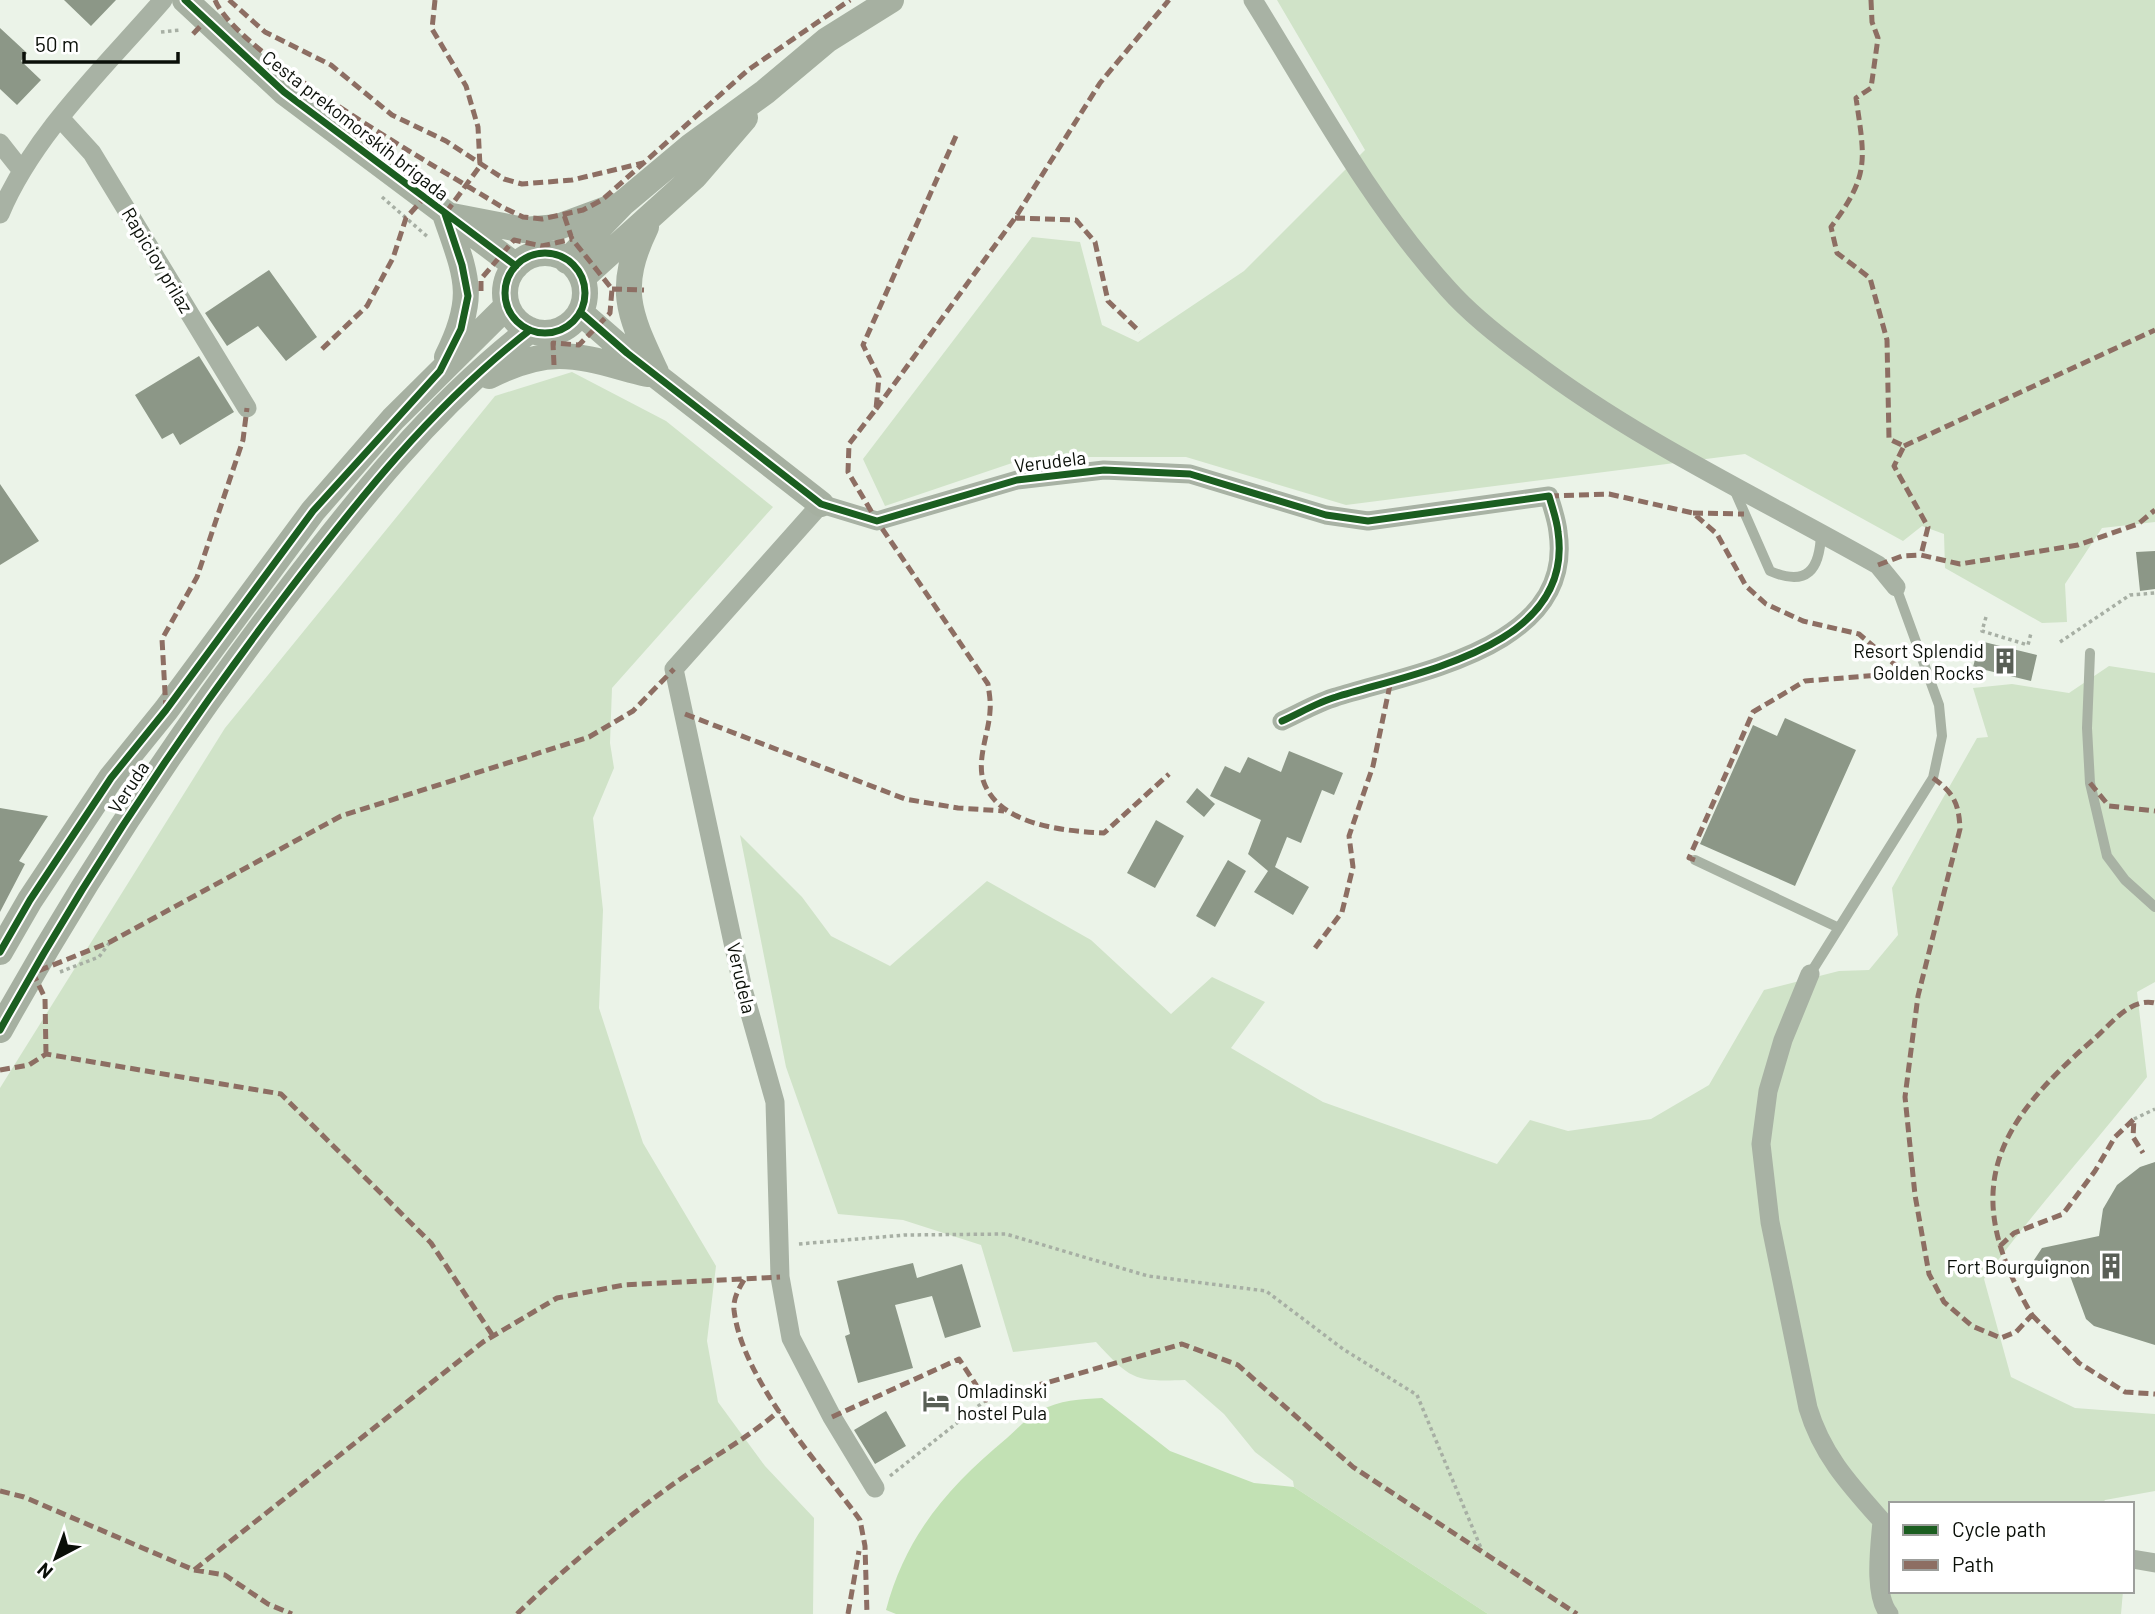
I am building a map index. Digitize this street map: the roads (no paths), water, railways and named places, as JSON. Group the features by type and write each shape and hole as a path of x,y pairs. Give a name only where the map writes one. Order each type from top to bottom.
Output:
{"main road":[{"name":"Cesta prekomorskih brigada","path":"185,0 284,92 516,266"},
{"path":"575,270 623,203 727,117 765,92 827,40 891,0"},
{"path":"575,270 650,218 720,148 765,92"},
{"path":"440,371 461,328 468,296 462,265 445,214 524,230 558,227 623,203"},
{"path":"650,218 629,276 629,314 658,377"},
{"path":"546,253 575,270 584,301 573,321 553,332 530,330 520,324 507,306 506,285 516,266 534,255 546,253"},
{"name":"Veruda","path":"0,952 30,900 111,778 166,710 313,511 393,419 507,306"},
{"name":"Verudela","path":"580,312 658,377 821,504"},
{"name":"Veruda","path":"0,1030 116,834 178,741 348,514 449,400 481,368 530,330"},
{"path":"449,400 520,360 554,354 570,354 658,377"}],"street":[{"path":"0,214 22,171 61,119 163,0"},
{"path":"1253,0 1362,176 1449,290 1506,342 1564,386 1642,436 1878,565 1896,587"},
{"name":"Rapiciov prilaz","path":"61,119 92,153 247,408"},
{"path":"0,143 22,171"},
{"name":"Verudela","path":"875,1488 832,1417 791,1338 780,1277 775,1102 743,989 674,669 821,504 877,521 1017,480 1104,470 1190,474 1326,515 1368,521 1549,496 1559,534 1556,572 1541,603 1516,631 1474,655 1332,698 1283,721"},
{"path":"1810,974 1783,1040 1768,1091 1761,1144 1770,1222 1808,1408 1817,1437 1835,1469 1886,1522 1878,1565 1884,1607 1889,1614"},
{"path":"2134,1559 2155,1563"}],"lane":[{"path":"1732,486 1770,571 1789,579 1802,577 1815,567 1821,555 1822,533"},
{"path":"1810,974 1933,778 1942,736 1938,705 1896,587"},
{"path":"2090,653 2087,728 2090,783 2107,856 2125,880 2155,907"},
{"path":"1695,860 1839,928"}],"place":[{"name":"Resort Splendid Golden Rocks","path":"2005,661"},
{"name":"Fort Bourguignon","path":"2111,1266"},
{"name":"Omladinski hostel Pula","path":"936,1401"}]}
